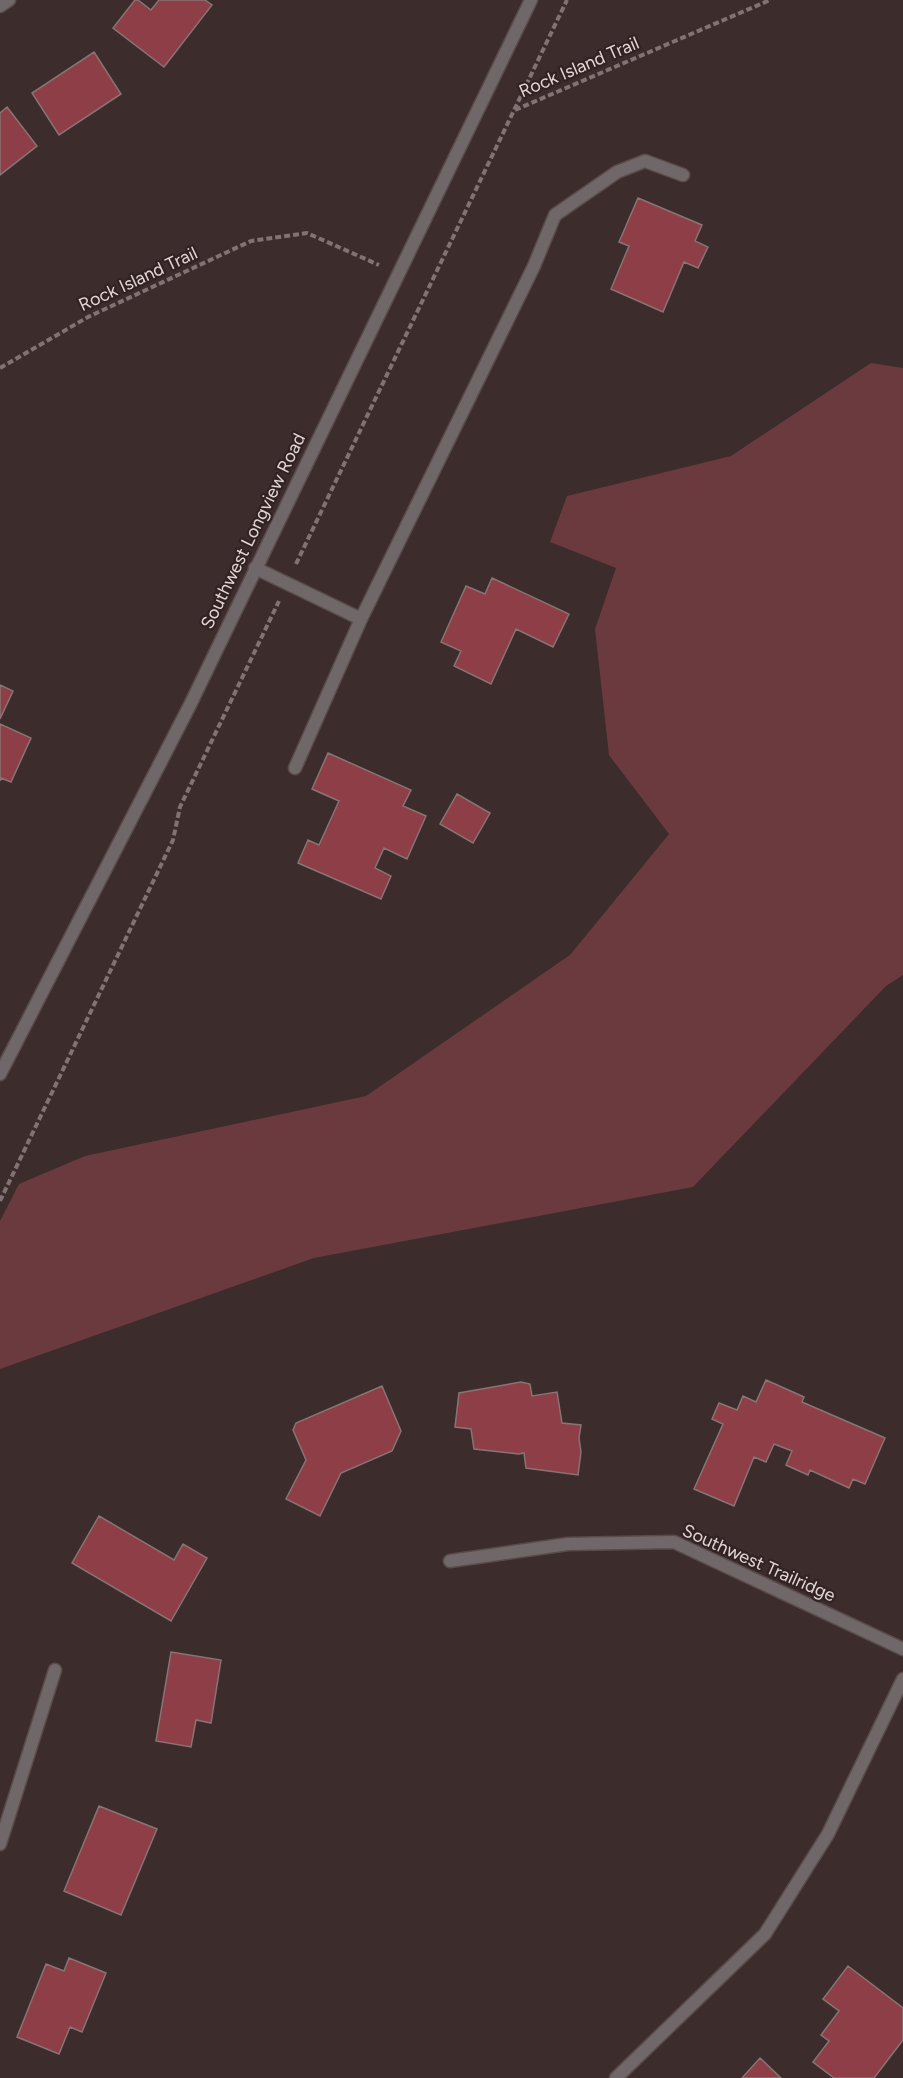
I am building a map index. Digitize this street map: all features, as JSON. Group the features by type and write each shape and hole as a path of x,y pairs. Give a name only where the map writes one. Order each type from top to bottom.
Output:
{"street":[{"path":"0,6 9,0"},
{"name":"Southwest Longview Road","path":"0,1074 190,705 531,0"},
{"path":"295,768 361,619 534,266 555,215 617,172 645,162 683,175"},
{"path":"255,568 361,619"},
{"name":"Southwest Trailridge","path":"450,1561 568,1544 674,1542 903,1649"},
{"path":"0,1844 55,1670"},
{"path":"616,2078 765,1934 828,1834 903,1679"}],"path":[{"path":"514,110 567,0"},
{"name":"Rock Island Trail","path":"0,1201 173,840 180,807 514,110 770,0"},
{"name":"Rock Island Trail","path":"0,368 88,317 251,241 307,233 362,257"}],"shaded area":[{"path":"871,363 903,368 903,975 886,986 693,1187 314,1258 0,1369 0,1221 19,1184 85,1156 366,1096 570,955 669,834 609,755 595,629 616,568 550,542 567,496 731,456"}],"building":[{"path":"135,0 151,10 159,0 205,0 212,5 164,67 113,28"},
{"path":"94,52 121,94 59,135 32,93"},
{"path":"7,107 37,146 0,175 0,113"},
{"path":"638,198 702,225 695,241 708,247 698,268 684,262 663,312 611,289 629,246 619,242"},
{"path":"492,578 569,614 553,647 516,629 491,684 454,666 461,651 441,642 466,586 485,594"},
{"path":"0,685 13,691 0,719"},
{"path":"0,724 31,738 11,782 1,778 0,781"},
{"path":"328,753 411,790 403,806 426,816 407,859 384,848 375,868 391,876 381,899 298,863 308,840 319,845 339,801 312,789"},
{"path":"457,794 490,813 473,843 440,824"},
{"path":"766,1380 804,1397 802,1402 885,1438 865,1484 853,1479 849,1488 810,1470 808,1475 786,1465 792,1451 774,1444 766,1462 754,1457 734,1506 694,1489 723,1424 712,1419 719,1403 737,1410 743,1396 756,1402"},
{"path":"521,1382 530,1384 532,1396 557,1392 562,1423 581,1425 578,1475 526,1468 524,1453 474,1449 471,1429 455,1427 459,1393"},
{"path":"382,1386 401,1431 392,1451 341,1473 320,1516 286,1499 306,1460 293,1430 296,1423"},
{"path":"99,1516 174,1560 183,1544 207,1558 171,1621 72,1563"},
{"path":"171,1652 221,1660 211,1723 196,1720 191,1747 156,1741"},
{"path":"99,1806 157,1829 121,1915 64,1891"},
{"path":"69,1958 106,1973 82,2032 70,2027 59,2054 17,2037 46,1964 64,1971"},
{"path":"848,1966 903,2008 903,2040 874,2078 834,2078 813,2062 829,2041 821,2035 839,2011 823,1999"},
{"path":"760,2058 781,2078 742,2078"}]}
